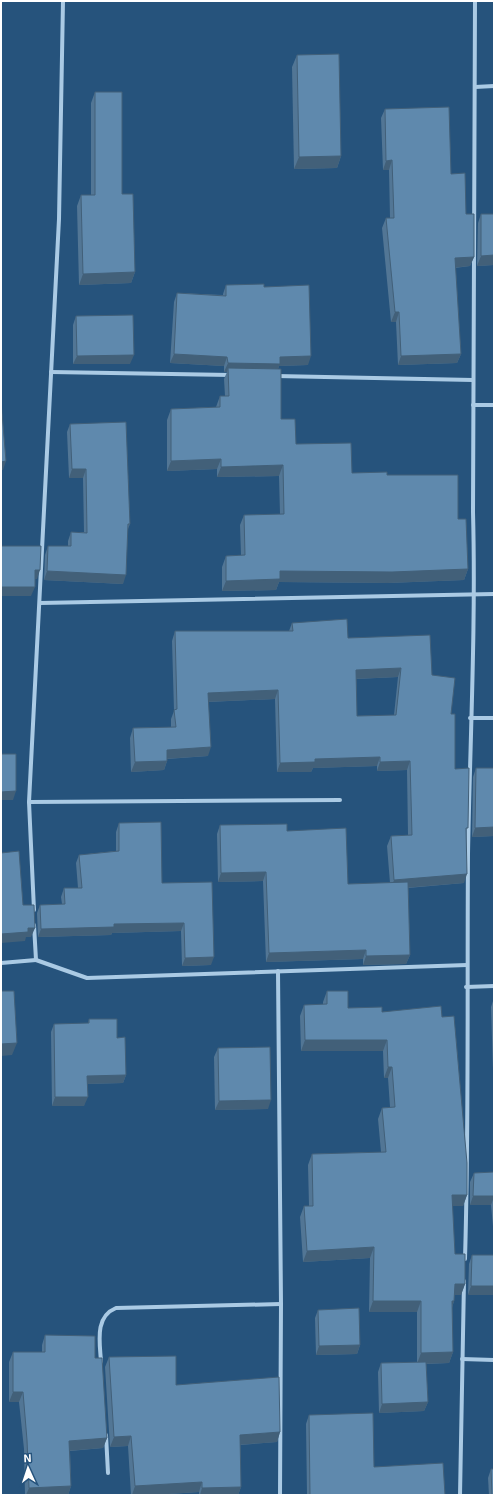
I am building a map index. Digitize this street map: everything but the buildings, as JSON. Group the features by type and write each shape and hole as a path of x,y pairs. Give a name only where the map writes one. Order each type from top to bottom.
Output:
{"street":[{"path":"36,960 29,802 59,219 63,1"},
{"path":"465,1266 467,1173 466,987 470,718 475,595 473,512 473,380 475,1"},
{"path":"475,87 494,86"},
{"path":"51,372 234,375"},
{"path":"274,376 473,380"},
{"path":"473,405 494,405"},
{"path":"40,603 494,594"},
{"path":"470,718 494,718"},
{"path":"29,802 340,800"},
{"path":"1,963 36,960 87,978 467,965"},
{"path":"278,971 281,1304 280,1495"},
{"path":"466,987 494,986"},
{"path":"467,1173 474,1173"},
{"path":"460,1495 464,1274"},
{"path":"102,1366 100,1335 102,1320 108,1311 116,1308 281,1304"},
{"path":"462,1359 494,1360"},
{"path":"105,1427 108,1473"}]}
